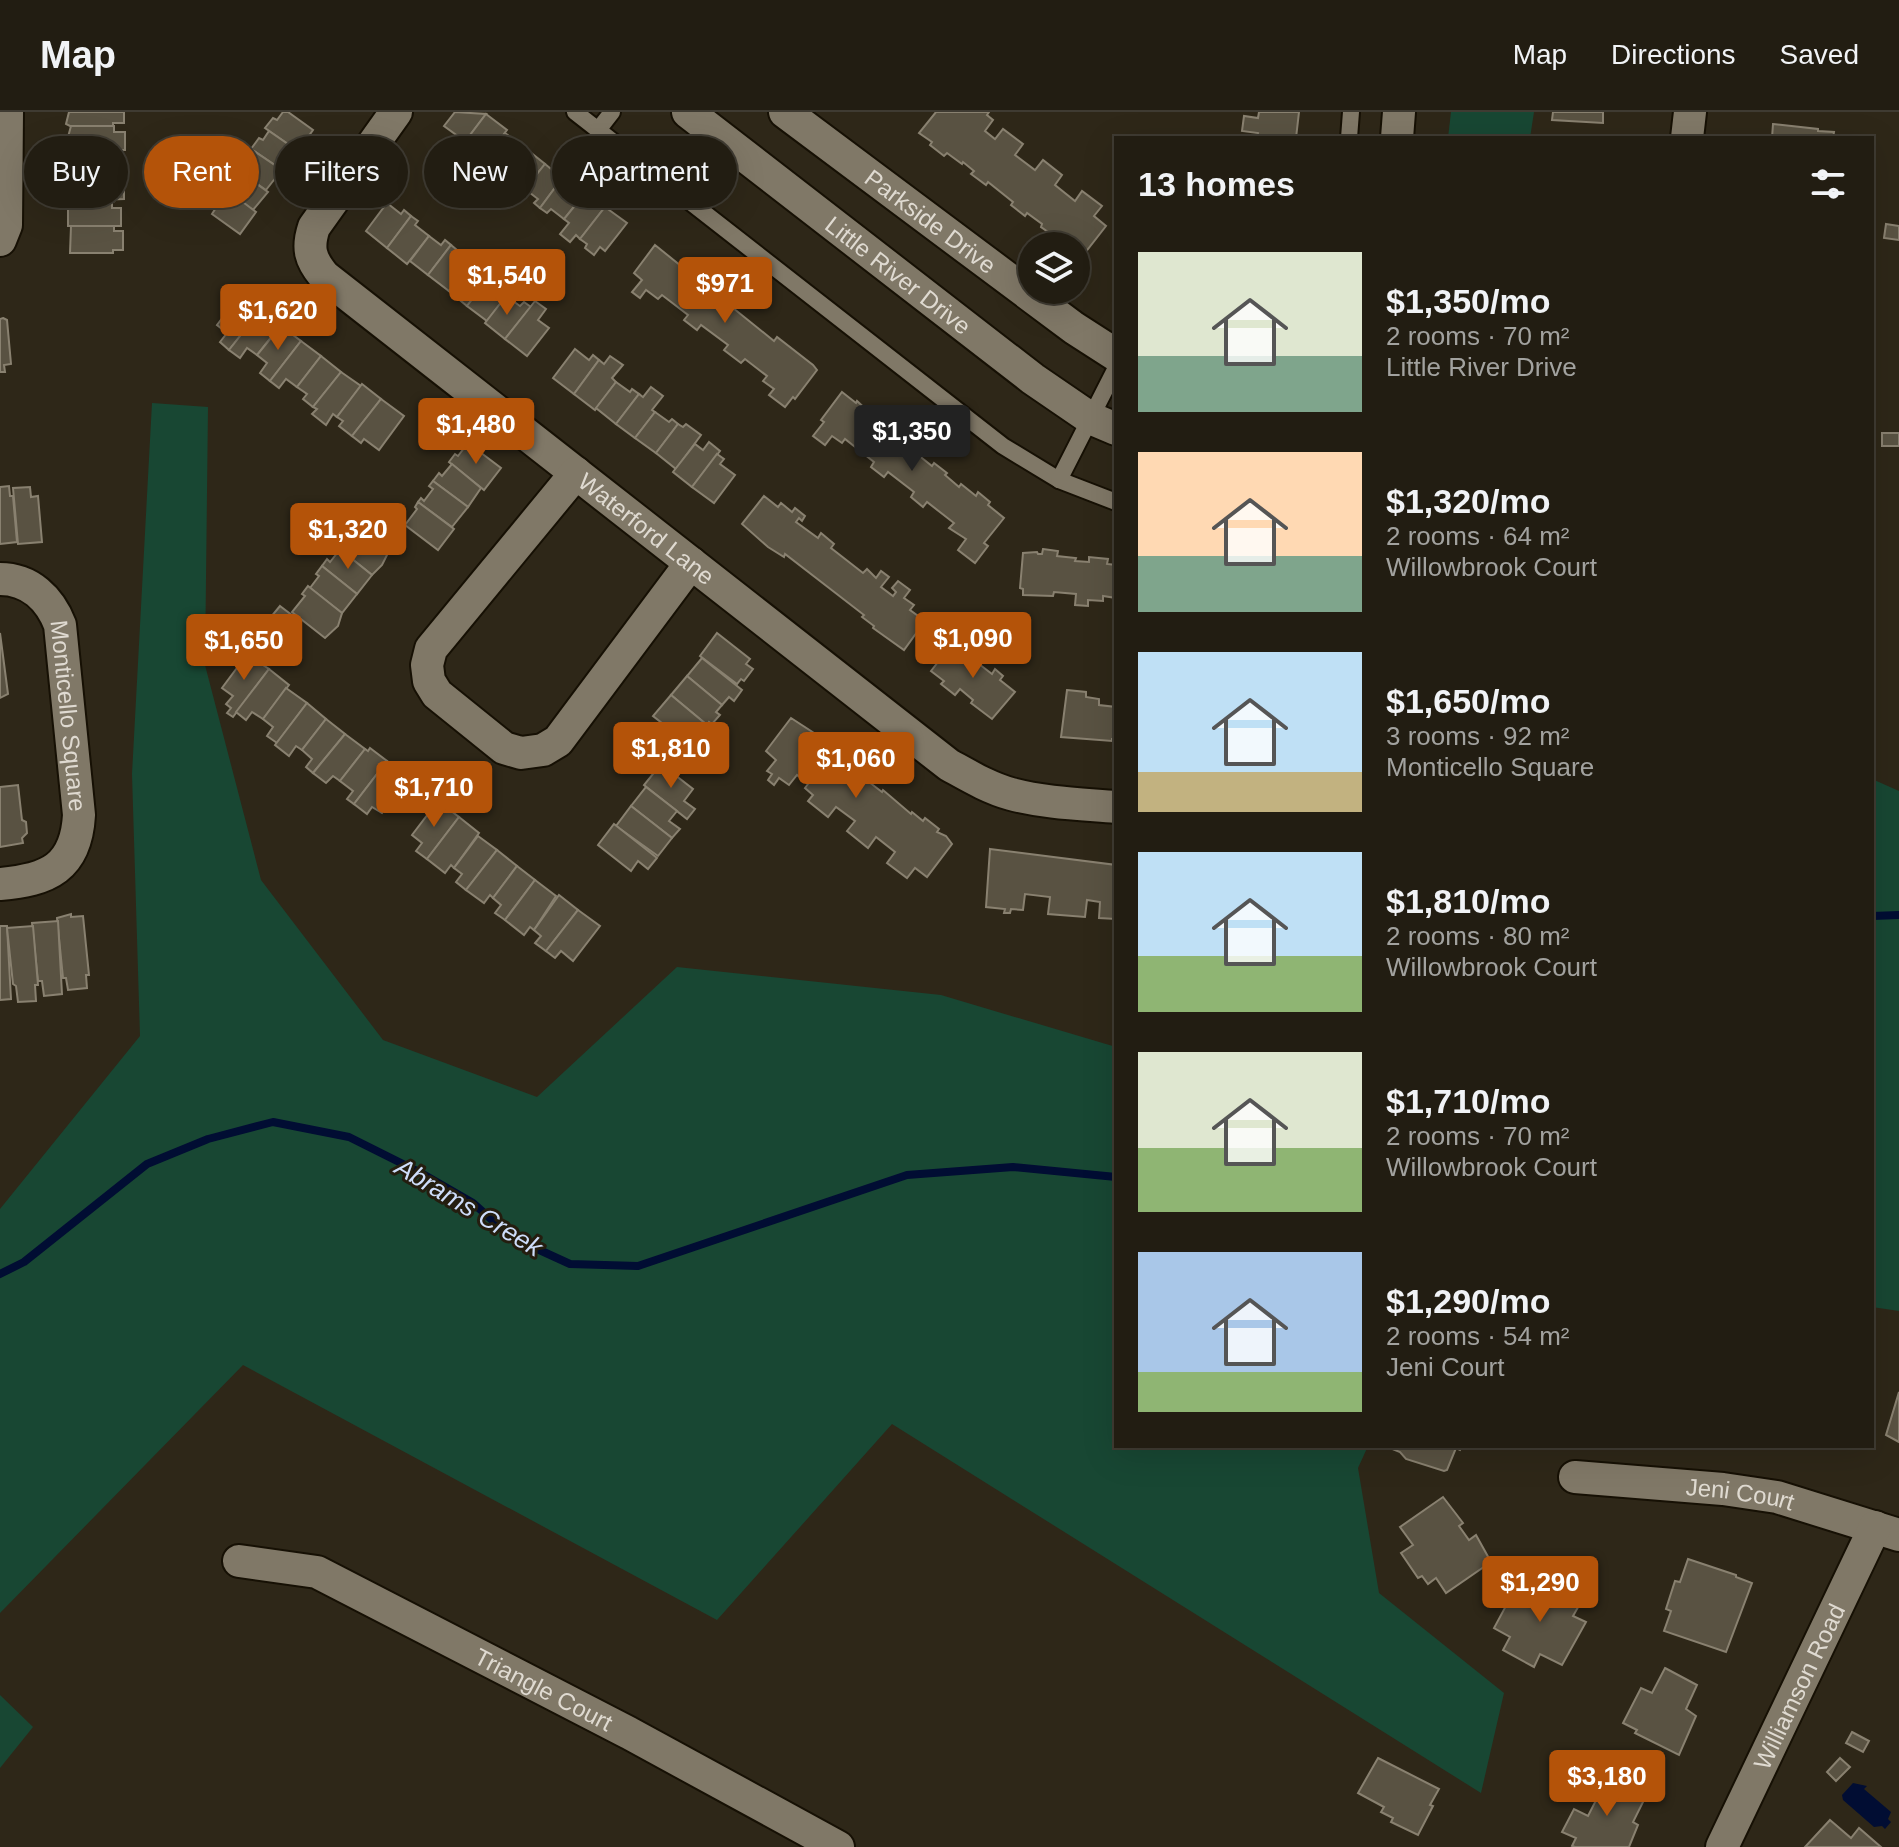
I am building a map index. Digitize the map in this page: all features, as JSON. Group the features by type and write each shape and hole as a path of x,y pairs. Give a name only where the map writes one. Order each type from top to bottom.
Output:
{"street":[{"path":"0,240 6,225 7,112"},
{"name":"Waterford Lane","path":"396,112 314,227 308,244 312,262 324,276 960,771 1010,794 1047,801 1114,807"},
{"name":"Little River Drive","path":"688,112 1033,379 1103,423"},
{"name":"Parkside Drive","path":"785,112 1074,328 1114,354"},
{"path":"1397,136 1399,112"},
{"path":"1687,136 1690,112"},
{"path":"576,473 431,649 427,665 429,681 437,694 504,748 521,753 543,750 558,741 691,563"},
{"name":"Monticello Square","path":"0,579 25,584 43,595 54,609 60,625 79,815 73,850 55,870 24,882 0,884"},
{"name":"Jeni Court","path":"1575,1477 1723,1489 1777,1497 1887,1531"},
{"name":"Williamson Road","path":"1722,1847 1887,1531"},
{"name":"Triangle Court","path":"239,1561 317,1572 629,1733 838,1847"}],"lane":[{"path":"575,112 1003,446 1059,480 1114,501"},
{"path":"598,130 612,112"},
{"path":"1349,136 1351,112"},
{"path":"1059,480 1103,423 1114,376"}],"green space":[{"path":"1451,112 1534,112 1530,136 1448,136"},
{"path":"152,403 208,407 205,665 261,880 383,1040 537,1097 677,967 941,995 1114,1046 1114,1448 1367,1448 1358,1468 1379,1593 1504,1693 1481,1793 892,1424 717,1620 243,1365 0,1613 0,1209 140,1036 132,774"},
{"path":"1874,780 1899,791 1899,1311 1874,1307"},
{"path":"0,1695 33,1727 0,1768"}],"water":[{"path":"1853,1783 1867,1786 1864,1789 1891,1812 1888,1819 1891,1822 1885,1829 1882,1826 1874,1827 1843,1800 1842,1795"}],"building":[{"path":"69,112 124,112 124,123 70,126 66,124"},
{"path":"283,112 288,112 313,130 309,136 276,136 265,128 273,118 277,120"},
{"path":"455,112 486,114 469,136 458,136 444,126"},
{"path":"936,112 989,112 987,115 993,120 985,131 995,139 1003,129 1023,144 1015,155 1035,170 1043,160 1062,175 1055,185 1075,201 1082,191 1102,206 1094,216 1106,226 1090,246 1090,232 1048,232 1027,213 1025,216 1011,205 1013,202 988,182 986,185 971,174 974,171 963,162 947,153 944,156 919,133"},
{"path":"1259,112 1299,112 1296,136 1257,136 1258,133 1242,131 1244,116 1258,118"},
{"path":"1553,112 1603,112 1603,123 1552,120"},
{"path":"486,114 507,130 502,136 469,136"},
{"path":"1773,124 1834,132 1833,136 1772,136"},
{"path":"71,126 114,126 114,132 125,132 125,136 68,136"},
{"path":"269,131 276,136 275,165 259,154 259,138 263,140"},
{"path":"259,154 275,165 275,179 266,190 259,185"},
{"path":"536,157 545,164 536,175"},
{"path":"545,164 552,170 552,192 540,208 536,205 536,175"},
{"path":"259,186 268,192 259,203"},
{"path":"552,192 552,208 573,208 564,219 551,209 547,213 540,208"},
{"path":"68,208 121,208 121,226 68,226"},
{"path":"216,208 251,208 256,212 240,234 212,214"},
{"path":"383,208 393,208 401,214 404,210 411,216 387,248 366,231"},
{"path":"573,208 604,208 580,239 576,235 570,242 560,234 569,223 564,219"},
{"path":"604,208 627,223 605,251 600,247 594,255 580,239"},
{"path":"411,216 418,221 415,225 429,236 407,264 387,248"},
{"path":"1886,224 1899,226 1899,240 1884,238"},
{"path":"71,226 114,226 114,231 123,231 123,250 113,250 113,253 70,253"},
{"path":"429,236 441,245 445,240 451,245 428,275 410,261"},
{"path":"451,245 463,255 460,259 469,266 449,291 428,275"},
{"path":"655,245 774,341 777,337 813,365 817,370 795,399 793,397 785,407 769,395 774,389 763,381 767,376 745,359 741,363 724,350 728,345 701,325 697,330 684,320 688,315 662,295 658,299 646,290 640,298 632,292 642,280 634,273"},
{"path":"469,266 481,275 484,271 491,275 467,306 449,291"},
{"path":"491,275 500,284 497,288 506,296 487,321 467,306"},
{"path":"242,292 263,307 229,350 220,342 227,333 217,325"},
{"path":"506,296 520,306 524,302 531,307 505,339 485,323"},
{"path":"535,301 546,309 538,320 549,328 527,356 505,339"},
{"path":"263,307 283,322 257,355 247,348 240,358 229,350"},
{"path":"0,319 7,320 11,364 4,365 5,372 0,372"},
{"path":"283,323 281,326 301,341 270,381 260,373 267,363 257,355"},
{"path":"301,341 321,356 297,387 286,379 279,388 270,381"},
{"path":"575,349 589,360 593,355 599,360 574,394 553,378"},
{"path":"321,356 341,372 313,407 303,399 307,394 297,387"},
{"path":"610,356 623,365 612,378 616,382 595,410 574,394 599,360 604,364"},
{"path":"341,372 361,386 337,417 333,414 326,425 312,414 317,409 313,407"},
{"path":"616,382 639,394 616,424 596,408"},
{"path":"362,384 381,399 352,436 339,426 343,421 337,417"},
{"path":"651,387 663,396 635,438 616,424 639,394 643,397"},
{"path":"842,392 857,401 893,435 896,432 909,443 907,446 932,466 934,463 947,473 945,475 959,487 961,484 976,496 978,492 1004,518 984,543 988,546 975,563 958,550 966,539 949,528 954,523 927,502 923,507 911,497 914,492 888,472 884,477 871,467 874,462 845,439 842,443 832,436 825,445 813,436"},
{"path":"381,399 404,416 379,450 364,439 361,443 352,436"},
{"path":"655,412 678,424 656,453 635,438"},
{"path":"678,424 683,427 686,424 701,435 676,469 656,453"},
{"path":"1882,433 1899,433 1899,446 1882,446"},
{"path":"709,442 720,451 692,487 673,472 695,444 703,450"},
{"path":"468,443 501,468 484,490 449,462"},
{"path":"717,454 724,459 720,464 735,475 714,503 692,487"},
{"path":"452,464 481,488 468,507 433,481"},
{"path":"433,481 468,507 452,527 418,502 421,498 424,501 433,489 429,486"},
{"path":"9,486 10,496 13,496 17,542 0,544 0,487"},
{"path":"30,487 31,497 38,496 42,542 18,544 13,488"},
{"path":"764,496 778,507 781,503 792,512 795,508 805,516 802,521 799,518 796,522 818,538 821,533 834,544 831,548 863,573 867,569 876,578 881,571 889,577 881,587 893,596 896,592 892,588 898,581 910,590 904,598 914,605 910,610 925,621 904,650 873,628 862,617 864,615 785,554 784,557 768,547 742,524"},
{"path":"418,502 454,529 438,550 405,525 417,509"},
{"path":"355,529 387,555 372,575 336,546 341,540 344,543"},
{"path":"336,546 372,575 357,594 322,566 338,552 334,549"},
{"path":"1043,549 1058,551 1057,556 1076,558 1075,561 1089,562 1089,557 1108,559 1107,564 1114,565 1114,598 1103,596 1103,601 1088,600 1088,606 1075,605 1076,594 1054,592 1053,596 1023,595 1020,588 1023,553 1042,554"},
{"path":"322,566 357,594 342,613 310,588"},
{"path":"308,586 342,613 338,626 325,638 292,612 305,596 302,594"},
{"path":"280,606 293,616 283,628 270,618"},
{"path":"0,633 8,694 0,698"},
{"path":"717,633 750,659 746,664 753,669 744,681 741,679 737,684 700,656"},
{"path":"953,643 962,651 966,646 983,660 979,664 992,674 995,669 1003,676 1000,680 1015,692 992,719 971,703 973,700 960,689 955,695 941,684 944,681 931,671"},
{"path":"248,653 263,661 269,669 233,717 227,713 231,708 226,704 233,696 222,688"},
{"path":"702,658 742,690 734,701 729,697 722,705 687,676"},
{"path":"269,669 289,685 263,719 252,712 246,720 236,712"},
{"path":"687,676 722,705 716,712 720,715 712,724 709,722 707,725 671,695"},
{"path":"286,688 307,703 277,743 267,736 273,727 263,719"},
{"path":"1067,690 1086,692 1086,697 1099,699 1099,705 1114,707 1112,741 1061,737"},
{"path":"671,695 707,725 703,730 707,732 698,743 689,736 685,741 653,716"},
{"path":"307,703 326,719 302,750 296,746 289,756 275,745"},
{"path":"791,718 820,737 818,739 833,750 832,753 858,770 856,772 882,792 911,814 923,821 925,818 939,829 937,832 946,836 952,844 927,877 915,868 907,878 887,863 895,852 876,837 868,848 847,831 855,821 836,807 828,817 808,801 813,795 805,788 808,784 797,775 789,785 779,778 774,785 768,780 772,774 767,771 776,760 766,751"},
{"path":"326,719 345,734 313,773 306,767 312,759 302,750"},
{"path":"345,734 365,749 340,781 333,776 326,783 313,773"},
{"path":"370,748 387,761 354,804 347,799 353,791 340,781 365,749 368,751"},
{"path":"387,761 409,778 382,813 372,807 367,814 354,804"},
{"path":"661,764 693,789 684,801 695,809 687,819 644,785"},
{"path":"18,785 22,820 26,822 27,833 22,838 23,843 0,847 0,787"},
{"path":"646,787 677,811 669,821 680,829 672,838 631,806"},
{"path":"438,801 459,817 427,859 416,851 422,843 412,835"},
{"path":"631,806 672,838 658,856 616,826"},
{"path":"459,817 479,833 454,868 451,865 445,873 427,859"},
{"path":"614,824 657,858 648,869 638,861 631,871 598,845"},
{"path":"478,836 497,850 466,890 456,882 462,874 454,868"},
{"path":"990,849 1114,865 1114,919 1099,918 1100,902 1087,900 1085,917 1048,914 1050,897 1025,894 1023,910 1011,909 1010,913 1004,913 1005,909 986,907"},
{"path":"497,850 517,866 493,898 490,895 484,903 466,890"},
{"path":"517,866 535,880 505,920 495,913 501,905 493,898"},
{"path":"535,880 556,896 534,930 530,927 524,935 505,920"},
{"path":"559,895 578,910 546,951 535,943 541,936 534,930"},
{"path":"578,910 600,926 573,961 561,951 555,958 546,951"},
{"path":"71,914 71,917 83,916 89,975 86,975 87,988 68,990 66,978 63,978 57,918"},
{"path":"58,921 62,994 44,996 42,981 38,981 32,923"},
{"path":"0,926 7,926 11,999 0,1000"},
{"path":"33,926 38,985 35,985 36,1001 18,1002 7,928"},
{"path":"1899,1392 1899,1442 1886,1435"},
{"path":"1390,1448 1456,1448 1444,1471 1406,1459"},
{"path":"1443,1497 1463,1523 1459,1526 1469,1540 1476,1535 1491,1562 1446,1593 1436,1578 1428,1584 1422,1576 1418,1578 1401,1553 1413,1545 1400,1527"},
{"path":"1688,1559 1752,1583 1726,1652 1664,1631 1671,1611 1666,1609 1675,1581 1680,1582"},
{"path":"1522,1576 1548,1590 1543,1599 1547,1601 1553,1590 1581,1602 1573,1616 1586,1622 1562,1665 1540,1654 1534,1667 1503,1650 1510,1637 1494,1628"},
{"path":"1665,1668 1697,1685 1686,1709 1696,1716 1679,1755 1635,1733 1637,1730 1623,1723 1641,1688 1652,1693"},
{"path":"1852,1732 1869,1741 1863,1752 1846,1743"},
{"path":"1378,1758 1439,1789 1418,1835 1391,1822 1393,1818 1381,1812 1384,1807 1358,1793"},
{"path":"1840,1758 1850,1767 1836,1781 1827,1772"},
{"path":"1608,1777 1646,1796 1633,1822 1638,1825 1629,1847 1572,1846 1576,1838 1562,1832 1574,1809 1588,1816"},
{"path":"1830,1820 1851,1838 1859,1828 1881,1847 1805,1847"}],"waterway":[{"name":"Abrams Creek","path":"1874,916 1899,915"},
{"name":"Abrams Creek","path":"0,1274 24,1262 147,1164 208,1139 273,1122 349,1137 473,1203 511,1237 570,1264 638,1266 907,1175 1013,1167 1114,1177"}]}
